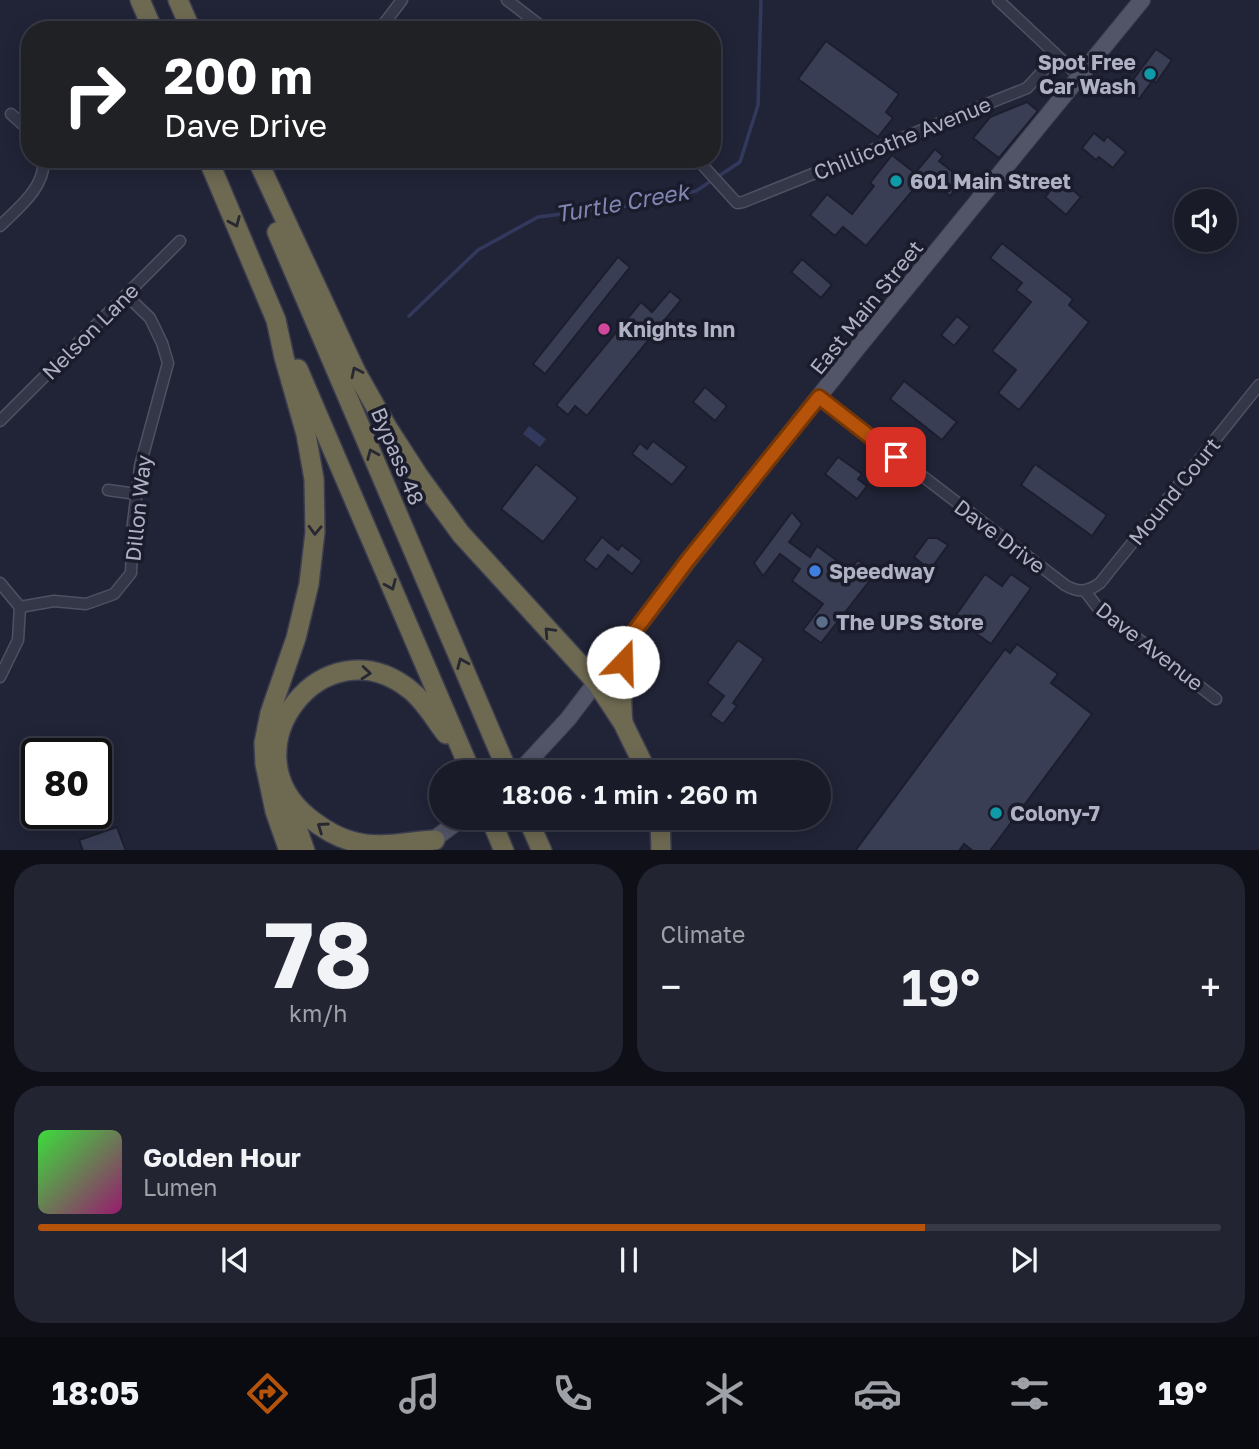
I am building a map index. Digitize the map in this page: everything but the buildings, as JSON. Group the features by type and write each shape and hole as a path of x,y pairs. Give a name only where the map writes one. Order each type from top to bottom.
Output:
{"highway":[{"path":"141,0 149,21"},
{"path":"178,0 187,21"},
{"path":"212,168 465,760"},
{"name":"Bypass 48","path":"250,168 503,760"},
{"path":"261,168 356,372 399,446 461,534 596,682 623,723 641,760"},
{"path":"276,320 306,434 315,498 316,532 309,584 296,638 270,713 264,743 265,764 275,811 289,850"},
{"path":"622,648 623,723"},
{"path":"305,850 278,766 278,746 280,730 289,710 306,690 324,678 343,672 380,674 397,681 421,699 464,760"},
{"path":"283,782 292,801 301,811 323,829 349,841 375,845 426,845"},
{"path":"496,830 504,849"},
{"path":"533,830 542,850"},
{"path":"660,830 661,850"}],"main road":[{"name":"East Main Street","path":"531,760 596,682 688,560 819,397 1142,0"},
{"path":"426,845 446,830"}],"street":[{"path":"386,21 402,0"},
{"path":"507,0 534,21"},
{"path":"998,0 1080,77"},
{"name":"Chillicothe Avenue","path":"705,168 737,203 779,190 1027,88 1056,57"},
{"path":"11,114 21,123"},
{"path":"0,226 33,192 43,168"},
{"name":"Nelson Lane","path":"0,421 180,241"},
{"name":"Dillon Way","path":"20,607 54,601 86,604 114,594 131,573 140,466 167,363 162,343 150,318 126,295"},
{"name":"Mound Court","path":"1085,591 1093,589 1104,579 1259,385"},
{"name":"Dave Drive","path":"819,397 1065,585 1077,591 1085,591"},
{"path":"107,490 136,494"},
{"path":"0,583 20,607 18,640 0,677"},
{"name":"Dave Avenue","path":"1085,591 1098,608 1216,699"}],"water":[{"path":"529,426 546,439 540,447 523,434"}],"waterway":[{"name":"Turtle Creek","path":"409,316 478,250 538,217 627,206 696,191 740,162 758,105 761,0"}],"place":[{"name":"Spot Free Car Wash","path":"1150,74"},
{"name":"601 Main Street","path":"896,181"},
{"name":"Knights Inn","path":"604,329"},
{"name":"Speedway","path":"815,571"},
{"name":"The UPS Store","path":"822,622"},
{"name":"Colony-7","path":"996,813"}],"route":[{"path":"623,662 622,648 688,560 819,397 896,457"}]}
